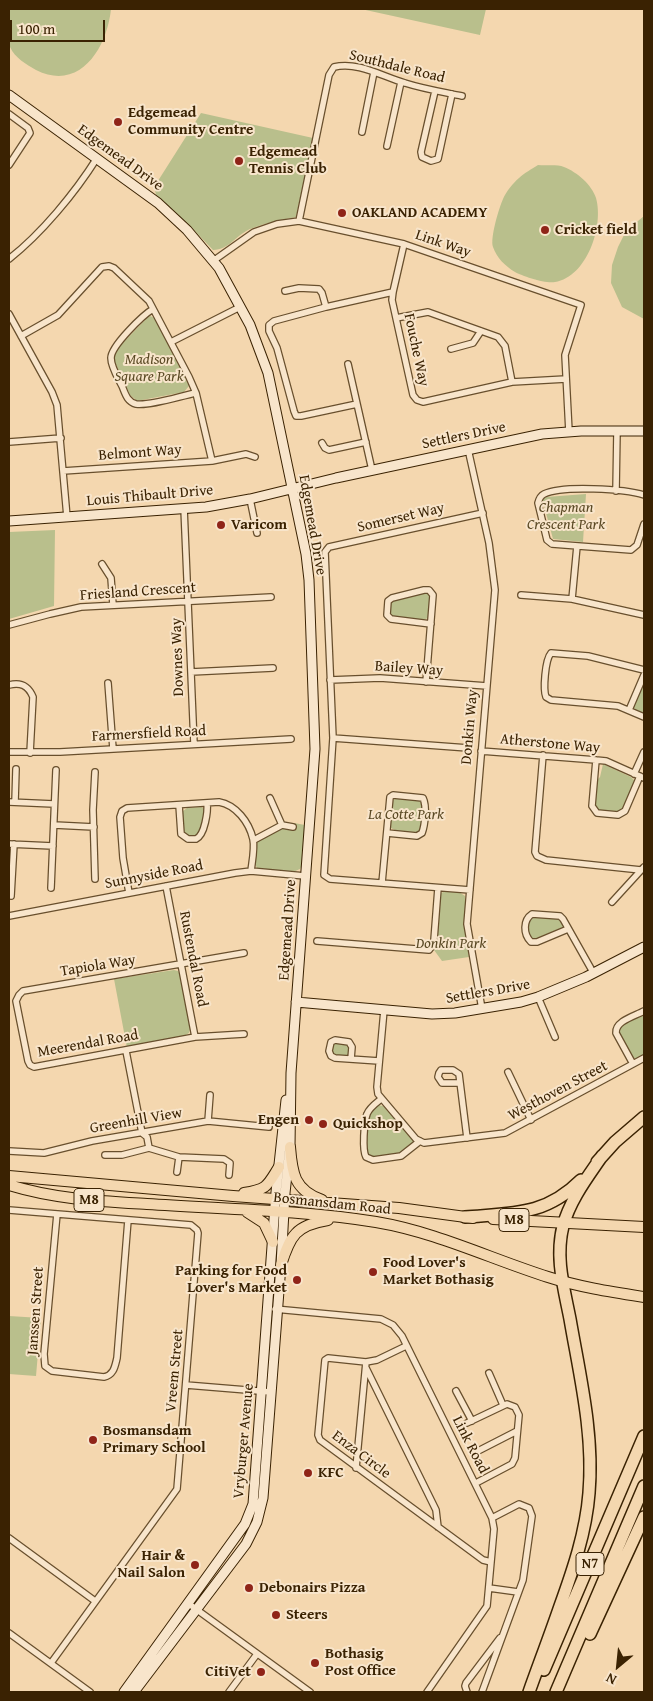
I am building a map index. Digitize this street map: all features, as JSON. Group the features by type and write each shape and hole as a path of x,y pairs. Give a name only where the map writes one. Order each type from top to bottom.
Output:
{"highway":[{"path":"465,1217 531,1210 550,1204 569,1192 618,1139 644,1117"},
{"path":"529,1692 577,1552 584,1528 589,1494 591,1463 586,1415 562,1281 559,1249 564,1223 580,1189 602,1156"},
{"name":"N7","path":"534,1692 644,1436"},
{"name":"N7","path":"556,1692 644,1486"},
{"path":"562,1692 644,1518"}],"main road":[{"path":"290,1147 293,1172 299,1185 311,1195 332,1203"},
{"path":"228,1196 252,1192 265,1187 271,1182 278,1166"},
{"name":"Bosmansdam Road","path":"9,1176 228,1196 400,1208 465,1217 644,1228"},
{"name":"Bosmansdam Road","path":"9,1185 58,1197 245,1210 386,1224 429,1235 562,1281 588,1288 644,1297"},
{"path":"245,1210 265,1225 273,1242"},
{"path":"281,1265 291,1239 301,1228 313,1223 348,1219"}],"street":[{"name":"Southdale Road","path":"299,221 331,70 334,67 344,65 374,72 401,82 462,96"},
{"path":"362,132 374,72"},
{"path":"387,146 401,82"},
{"path":"435,90 422,152 422,157 431,161 438,159 452,94"},
{"name":"Edgemead Drive","path":"9,95 142,191 174,218 199,243 213,261 240,307 256,338 268,373 306,554 315,732 315,754 291,1072 290,1147 280,1200"},
{"path":"9,114 28,128 30,133 9,166"},
{"path":"9,259 21,249 67,200 97,158"},
{"name":"Link Way","path":"213,261 254,232 277,224 299,221 404,244 581,305 565,350 566,379"},
{"name":"Fouche Way","path":"404,244 392,300 413,395 417,400 423,402 512,382 566,379"},
{"path":"21,336 58,315 102,268 106,266 114,268 149,301 171,342 196,393 215,460"},
{"path":"285,290 298,288 319,289 326,307"},
{"path":"357,404 296,416 277,348 269,331 269,325 274,321 326,307 393,292"},
{"path":"171,342 240,307"},
{"path":"153,309 118,343 111,355 111,361 126,396 131,402 140,403 196,393"},
{"path":"396,318 428,312 498,337 503,342 512,382"},
{"path":"9,314 57,404 67,517"},
{"path":"451,349 473,343 481,331"},
{"path":"348,364 372,470"},
{"path":"566,379 569,432"},
{"path":"616,491 617,431"},
{"name":"Settlers Drive","path":"292,489 542,434 644,431"},
{"path":"9,442 61,438"},
{"path":"322,443 329,450 366,442"},
{"name":"Donkin Way","path":"468,449 490,551 495,590 467,924 482,1009"},
{"name":"Belmont Way","path":"63,471 215,460 246,454 255,457"},
{"name":"Louis Thibault Drive","path":"9,521 206,507 292,489"},
{"path":"644,495 616,491 574,489 541,495 538,503 547,540 552,544 631,550 636,548 644,524"},
{"path":"250,499 257,534"},
{"name":"Downes Way","path":"184,508 194,744"},
{"name":"Somerset Way","path":"326,550 329,547 482,513"},
{"path":"572,599 578,546"},
{"name":"Edgemead Drive","path":"326,550 330,680 334,738 323,872 330,879 382,883"},
{"path":"102,564 111,578 113,605"},
{"path":"426,682 430,624 434,598 432,593 429,590 418,591 392,598 387,602 387,615 391,619 430,624"},
{"path":"521,595 572,599 644,615"},
{"name":"Friesland Crescent","path":"9,625 81,607 270,597"},
{"path":"644,670 588,656 554,653 547,657 544,691 548,699 611,705 644,717"},
{"path":"191,672 273,668"},
{"path":"628,710 644,675"},
{"name":"Bailey Way","path":"330,680 380,678 486,686"},
{"path":"108,683 113,749"},
{"path":"9,685 20,684 29,688 32,697 30,753"},
{"path":"334,738 468,748"},
{"name":"Farmersfield Road","path":"9,752 30,753 291,740"},
{"name":"Atherstone Way","path":"481,751 596,760 606,762 640,776"},
{"path":"596,760 592,806 597,813 618,815 625,812 640,776 644,752"},
{"path":"543,756 535,852 537,856 546,860 643,868"},
{"path":"16,769 12,802 54,804"},
{"path":"51,888 56,770"},
{"path":"95,772 93,810 95,879"},
{"path":"387,833 417,836 422,833 424,829 425,803 423,798 392,795 390,798 382,883 470,890"},
{"path":"270,798 282,825"},
{"path":"179,805 181,834 185,838 196,839 200,835 207,818 207,803"},
{"path":"129,893 123,858 121,813 127,808 224,803 241,815 254,840 251,872"},
{"path":"54,825 94,827"},
{"path":"254,840 282,825 293,827"},
{"path":"11,896 11,844 53,846"},
{"path":"612,902 643,868"},
{"name":"Sunnyside Road","path":"9,916 235,873 251,872 305,876"},
{"name":"Rustendal Road","path":"166,886 195,1037"},
{"path":"318,941 429,950 434,940 438,888"},
{"path":"568,929 533,942 529,940 526,934 527,919 532,914 558,916 564,919 594,974"},
{"name":"Settlers Drive","path":"296,1002 446,1014 482,1009 538,997 594,974 644,947"},
{"name":"Tapiola Way","path":"20,993 244,953"},
{"name":"Meerendal Road","path":"20,993 16,1002 28,1061 37,1068 195,1037 244,1034"},
{"path":"538,997 555,1037"},
{"path":"381,1099 371,1108 366,1116 363,1150 366,1157 373,1160 401,1156 420,1142 381,1099 377,1090 384,1010"},
{"path":"633,1064 616,1033 616,1029 619,1024 644,1011"},
{"path":"351,1059 352,1047 349,1042 335,1040 331,1042 329,1051 331,1056 351,1059 379,1061"},
{"path":"126,1050 142,1133 147,1137 149,1148"},
{"name":"Westhoven Street","path":"420,1142 428,1143 505,1133 644,1058"},
{"name":"Edgemead Drive","path":"280,1200 278,1166 291,1072"},
{"path":"508,1072 531,1120"},
{"path":"460,1083 467,1138"},
{"path":"208,1121 210,1095"},
{"name":"Greenhill View","path":"9,1151 44,1152 208,1121 269,1127"},
{"path":"105,1155 122,1155 149,1148 179,1157 226,1159 230,1163 229,1175"},
{"path":"177,1172 179,1157"},
{"path":"280,1200 280,1213"},
{"name":"Vreem Street","path":"9,1210 191,1225 198,1233 177,1489 51,1663"},
{"name":"Vryburger Avenue","path":"124,1692 192,1606 246,1544 260,1513 266,1476 266,1391 273,1309 273,1242 280,1213"},
{"name":"Vryburger Avenue","path":"273,1309 281,1265 280,1213"},
{"name":"Janssen Street","path":"57,1214 44,1354 45,1366 52,1371 104,1376 113,1372 116,1358 128,1220"},
{"name":"Link Road","path":"273,1309 381,1319 396,1328 476,1483 492,1518 494,1529 488,1603 427,1692"},
{"path":"356,1468 366,1365 406,1346"},
{"name":"Enza Circle","path":"438,1527 436,1510 366,1365 328,1358 324,1364 319,1438 322,1443 483,1560 491,1562"},
{"path":"489,1373 503,1405"},
{"path":"186,1385 266,1391"},
{"path":"456,1391 470,1422 503,1405 510,1404 517,1409 519,1415 515,1458 512,1464 476,1483"},
{"path":"478,1451 517,1431"},
{"path":"482,1692 523,1580 532,1516 531,1511 525,1505 518,1504 492,1518"},
{"path":"9,1538 95,1602"},
{"path":"489,1588 518,1592"},
{"path":"192,1606 310,1692"},
{"name":"Vryburger Avenue","path":"134,1692 192,1606"},
{"path":"468,1692 465,1686 466,1683 504,1632"},
{"path":"9,1633 90,1692"},
{"path":"229,1692 257,1654"}],"green space":[{"path":"9,9 111,9 104,38 88,62 78,71 66,75 52,75 36,70 18,58 12,51 8,40"},
{"path":"361,9 486,9 480,35"},
{"name":"Edgemead Tennis Club","path":"201,113 313,138 296,217 267,223 250,229 224,248 213,250 156,195 156,184"},
{"name":"Cricket field","path":"538,165 561,166 579,176 594,193 598,209 595,236 584,261 576,271 566,278 555,282 540,281 515,272 497,255 492,243 495,223 504,196 523,174"},
{"name":"Cricket field","path":"644,216 644,319 622,307 611,283 612,265 618,247 626,231"},
{"name":"Madison Square Park","path":"150,316 155,318 189,386 184,392 137,401 130,395 113,358 114,352"},
{"name":"Chapman Crescent Park","path":"586,494 583,542 553,539 543,499 546,497"},
{"path":"55,530 54,606 9,619 9,532"},
{"path":"426,592 431,597 428,618 423,620 395,618 391,615 390,602 393,599"},
{"path":"644,680 644,714 635,710 633,705"},
{"path":"603,764 631,777 635,781 624,810 620,813 598,812 594,809 596,781 600,777"},
{"name":"La Cotte Park","path":"396,798 421,800 422,817 419,831 404,833 389,826 391,802"},
{"path":"201,807 205,809 205,812 199,832 195,836 188,836 183,831 183,811 187,808"},
{"path":"294,823 305,825 302,865 300,869 293,872 257,868 255,864 258,841 280,829 294,829"},
{"name":"Donkin Park","path":"446,891 459,892 465,896 465,923 469,957 442,961 434,950 440,897 441,893"},
{"path":"534,915 560,918 563,927 532,939 527,927"},
{"path":"174,970 180,974 190,1029 189,1033 184,1036 127,1048 114,979"},
{"path":"644,1013 644,1055 634,1058 618,1031 621,1025"},
{"path":"334,1042 349,1044 349,1055 332,1054 331,1046"},
{"path":"378,1105 383,1106 413,1139 413,1143 400,1154 373,1157 368,1155 366,1151 369,1114"},
{"path":"9,1316 41,1318 36,1376 9,1374"}],"place":[{"name":"Edgemead Community Centre","path":"118,122"},
{"name":"Edgemead Tennis Club","path":"239,161"},
{"name":"OAKLAND ACADEMY","path":"342,213"},
{"name":"Cricket field","path":"545,230"},
{"name":"Varicom","path":"221,525"},
{"name":"Engen","path":"309,1120"},
{"name":"Quickshop","path":"323,1124"},
{"name":"Food Lover's Market Bothasig","path":"373,1272"},
{"name":"Parking for Food Lover's Market","path":"297,1280"},
{"name":"Bosmansdam Primary School","path":"93,1440"},
{"name":"KFC","path":"308,1473"},
{"name":"Hair & Nail Salon","path":"195,1565"},
{"name":"Debonairs Pizza","path":"249,1588"},
{"name":"Steers","path":"276,1615"},
{"name":"Bothasig Post Office","path":"315,1663"},
{"name":"CitiVet","path":"261,1672"}]}
